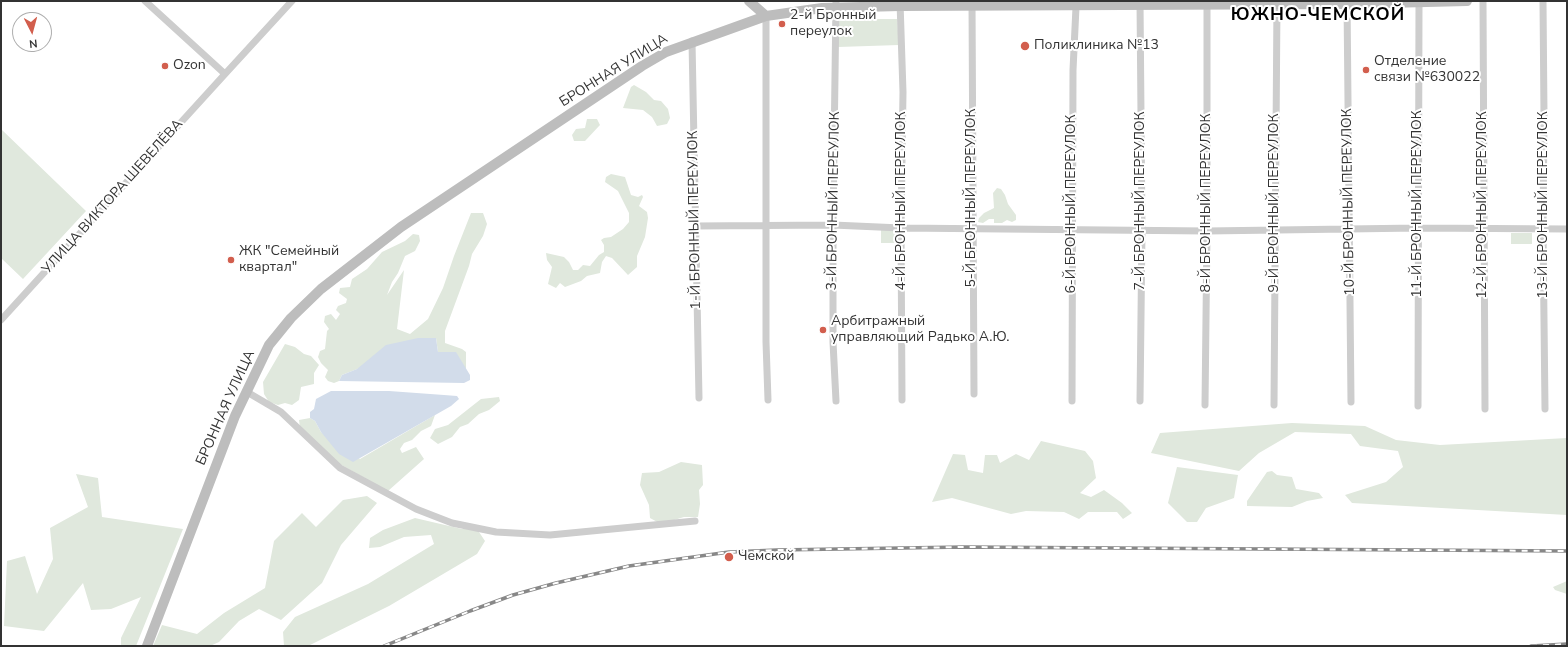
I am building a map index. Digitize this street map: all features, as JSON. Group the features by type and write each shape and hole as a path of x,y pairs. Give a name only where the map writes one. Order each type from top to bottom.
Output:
{"street":[{"path":"145,1 225,74"},
{"name":"УЛИЦА ВИКТОРА ШЕВЕЛЁВА","path":"1,320 292,1"},
{"path":"749,1 766,16 766,342 768,400"},
{"name":"11-Й БРОННЫЙ ПЕРЕУЛОК","path":"1418,406 1419,1"},
{"name":"БРОННАЯ УЛИЦА","path":"147,646 235,416 269,345 281,330 302,306 347,268 401,227 642,66 666,52 692,41 766,16 837,4 972,3 1074,5 1140,3 1346,3 1467,1"},
{"name":"12-Й БРОННЫЙ ПЕРЕУЛОК","path":"1483,1 1485,408"},
{"name":"13-Й БРОННЫЙ ПЕРЕУЛОК","path":"1543,1 1542,230 1545,409"},
{"name":"5-Й БРОННЫЙ ПЕРЕУЛОК","path":"972,3 974,394"},
{"name":"7-Й БРОННЫЙ ПЕРЕУЛОК","path":"1140,3 1142,230 1140,401"},
{"name":"8-Й БРОННЫЙ ПЕРЕУЛОК","path":"1205,406 1207,3"},
{"name":"9-Й БРОННЫЙ ПЕРЕУЛОК","path":"1274,405 1277,3"},
{"name":"10-Й БРОННЫЙ ПЕРЕУЛОК","path":"1346,3 1351,402"},
{"name":"3-Й БРОННЫЙ ПЕРЕУЛОК","path":"836,401 833,342 833,226 837,4"},
{"name":"4-Й БРОННЫЙ ПЕРЕУЛОК","path":"900,4 903,92 901,228 902,400"},
{"name":"6-Й БРОННЫЙ ПЕРЕУЛОК","path":"1072,401 1071,228 1074,5"},
{"name":"1-Й БРОННЫЙ ПЕРЕУЛОК","path":"692,41 699,398"},
{"path":"695,226 1071,228 1207,231 1418,228 1483,230 1567,229"},
{"path":"247,392 281,412 340,468 416,509 452,523 496,532 550,535 695,521"}],"shaded area":[{"path":"897,19 899,45 838,47 839,21"},
{"path":"634,85 646,92 654,100 661,101 668,109 670,118 667,124 657,126 652,117 643,110 623,108 631,87"},
{"path":"587,119 597,119 600,125 585,141 574,141 572,135 576,129 585,128"},
{"path":"1,129 86,211 23,279 1,258"},
{"path":"611,174 625,177 631,195 638,197 642,195 643,197 639,206 647,212 648,218 645,237 637,256 637,267 628,275 612,258 606,256 602,262 600,273 587,276 581,281 565,287 560,283 556,288 548,284 552,267 547,260 546,253 564,257 569,262 573,270 578,270 583,265 590,266 599,255 604,252 604,245 601,240 611,237 623,229 629,222 629,213 618,191 605,182 606,177"},
{"path":"997,188 1001,189 1005,195 1008,204 1016,215 1016,220 1012,222 1007,220 1002,223 994,223 994,219 989,219 983,223 978,222 979,218 984,213 994,208 993,193"},
{"path":"471,213 483,213 487,224 483,236 472,254 445,331 445,343 466,352 466,370 455,352 438,352 436,338 342,375 339,381 334,383 328,381 325,377 328,370 321,363 318,357 320,351 325,349 327,331 329,329 324,322 325,316 331,314 336,320 340,314 336,310 338,306 346,303 347,299 339,293 340,288 350,287 352,279 367,269 382,252 405,241 413,234 419,235 420,241 415,251 405,256 387,295 404,270 397,329 410,334 428,319 443,288"},
{"path":"881,230 898,230 898,243 881,243"},
{"path":"1511,233 1532,233 1532,244 1511,244"},
{"path":"285,344 295,347 304,354 311,356 319,365 314,373 314,384 301,387 299,400 292,405 285,403 278,405 269,402 264,394 263,382"},
{"path":"499,397 500,401 489,410 479,414 468,424 460,427 452,437 438,444 430,438 435,429 448,425 481,399"},
{"path":"435,415 431,426 421,431 412,440 404,443 400,449 402,453 416,447 424,459 388,491 336,462 300,428 299,420 310,418 315,421 321,432 360,459"},
{"path":"1292,423 1365,426 1396,440 1440,445 1567,438 1567,515 1352,503 1345,495 1386,482 1403,467 1398,451 1360,446 1351,434 1295,432 1259,453 1239,471 1151,453 1160,433"},
{"path":"1041,441 1085,451 1093,461 1096,478 1080,493 1091,497 1104,490 1122,503 1132,513 1123,519 1117,512 1088,512 1079,519 1064,512 1026,511 1011,514 952,498 932,502 953,454 965,455 968,470 983,473 985,455 997,455 1000,463 1016,454 1029,460"},
{"path":"681,462 702,465 703,485 699,490 700,504 698,517 684,517 661,524 650,518 649,505 640,485 642,473 659,472"},
{"path":"1177,467 1238,475 1234,498 1206,508 1197,522 1187,522 1168,503"},
{"path":"1272,471 1277,475 1292,477 1296,489 1319,493 1323,498 1307,501 1292,507 1247,506 1247,501 1267,472"},
{"path":"76,474 98,478 102,517 183,529 136,646 121,646 121,638 141,597 111,609 91,610 83,583 44,631 4,626 7,561 25,556 37,594 53,559 50,528 88,507"},
{"path":"367,496 377,503 341,545 322,583 281,620 259,609 239,621 219,642 210,646 153,646 162,625 197,634 224,613 265,588 274,541 302,513 316,527 343,500"},
{"path":"415,518 462,529 477,529 485,541 477,554 389,606 308,646 284,646 283,632 295,617 368,584 434,544 431,535 404,537 380,547 369,548 370,538 383,530"},
{"path":"1567,581 1567,594 1555,590 1553,587"}],"water":[{"path":"418,338 436,338 438,352 456,352 470,375 470,380 464,383 339,381 342,375 357,369 386,345"},
{"path":"331,391 389,391 457,396 459,399 451,406 353,462 339,454 321,432 315,421 310,418 310,412 314,409 316,399"}],"railway":[{"path":"384,646 513,595 556,583 629,566 729,552 964,547 1567,551"},
{"path":"1531,646 1567,644"}],"place":[{"name":"2-й Бронный переулок","path":"782,24"},
{"name":"Поликлиника №13","path":"1025,46"},
{"name":"Ozon","path":"165,66"},
{"name":"Отделение связи №630022","path":"1366,70"},
{"name":"ЖК \"Семейный квартал\"","path":"231,260"},
{"name":"Арбитражный управляющий Радько А.Ю.","path":"823,330"},
{"name":"Чемской","path":"729,557"}],"district":[{"name":"ЮЖНО-ЧЕМСКОЙ","path":"1318,16"}]}
